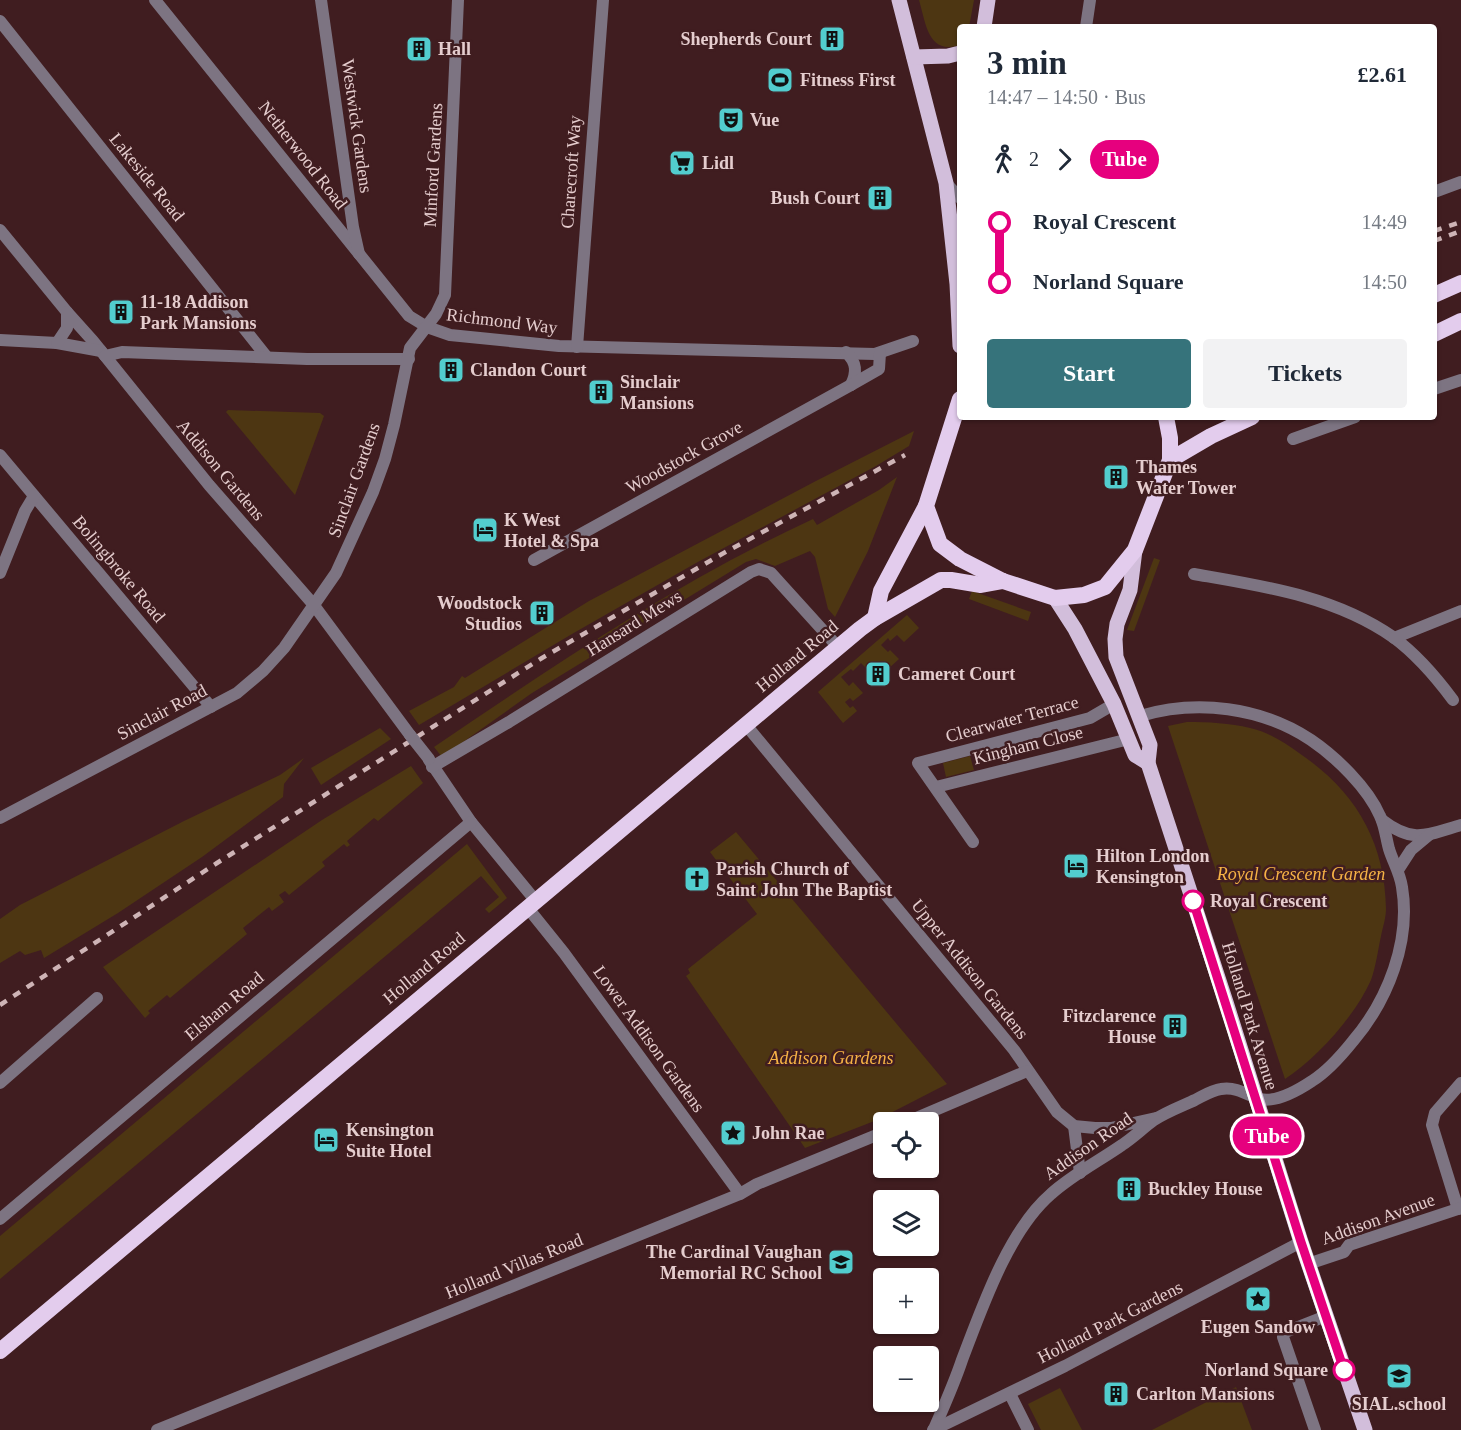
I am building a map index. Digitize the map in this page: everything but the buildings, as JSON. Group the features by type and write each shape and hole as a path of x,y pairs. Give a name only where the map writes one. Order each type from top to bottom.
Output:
{"highway":[{"path":"1437,295 1461,285"},
{"path":"1437,333 1461,321"},
{"path":"875,618 881,591 926,506 957,408"},
{"path":"926,506 943,546 960,559 1003,581 1055,598 1084,595 1105,587 1135,550 1170,460 1170,438 1167,420"},
{"path":"1170,460 1211,436 1246,420"},
{"name":"Holland Road","path":"0,1351 875,618 940,580 981,585 1003,581"}],"main road":[{"path":"899,0 946,183 957,284"},
{"path":"984,24 988,0"},
{"path":"914,57 957,54"},
{"name":"Holland Park Avenue","path":"1135,550 1130,590 1117,624 1114,639 1116,657 1150,745 1148,763 1308,1264 1365,1430"},
{"name":"Holland Park Avenue","path":"1055,598 1075,629 1114,704 1135,755 1148,763"}],"street":[{"name":"Netherwood Road","path":"155,0 409,316 427,327"},
{"name":"Westwick Gardens","path":"321,0 353,228 360,257"},
{"name":"Minford Gardens","path":"427,327 443,303 445,295 458,0"},
{"name":"Charecroft Way","path":"578,347 603,0"},
{"path":"1086,24 1089,0"},
{"name":"Lakeside Road","path":"0,21 266,356"},
{"path":"1437,191 1461,182"},
{"path":"946,183 957,195"},
{"name":"Addison Gardens","path":"0,230 209,485 313,604 410,735"},
{"path":"57,343 67,328 67,312"},
{"name":"Richmond Way","path":"409,358 410,348 427,327 450,335 578,347 880,353 913,341"},
{"path":"0,340 57,343 103,354 122,352 338,359 409,358"},
{"path":"846,352 855,366 851,385"},
{"name":"Woodstock Grove","path":"534,560 879,369 880,353"},
{"name":"Sinclair Gardens","path":"313,604 336,573 373,492 394,425 409,358"},
{"path":"1437,388 1461,380"},
{"path":"1293,440 1347,420"},
{"name":"Bolingbroke Road","path":"0,454 210,707"},
{"path":"0,573 25,511 34,496"},
{"name":"Hansard Mews","path":"430,763 509,722 759,569 771,573 838,647"},
{"path":"1194,574 1300,594 1365,620 1394,638 1424,666 1453,700"},
{"name":"Sinclair Road","path":"0,818 237,693 263,671 284,648 313,604"},
{"path":"1394,638 1461,611"},
{"name":"Clearwater Terrace","path":"936,787 918,763 1090,718 1114,704"},
{"path":"1140,716 1185,706 1218,708 1242,712 1290,727 1325,750 1345,768 1376,808 1398,870 1405,907 1403,929 1392,974 1375,1010 1361,1032 1320,1076 1292,1092 1271,1100 1255,1098"},
{"name":"Upper Addison Gardens","path":"746,725 1014,1050 1058,1112 1074,1126"},
{"name":"Lower Addison Gardens","path":"410,735 564,953 740,1194"},
{"name":"Kingham Close","path":"936,787 1128,739"},
{"path":"936,787 974,842"},
{"path":"1382,820 1401,833 1429,835 1461,825"},
{"name":"Elsham Road","path":"0,1219 471,822"},
{"path":"1398,870 1411,850 1429,835"},
{"path":"0,1083 98,998"},
{"path":"931,1112 1027,1071"},
{"path":"1459,1209 1432,1119 1434,1113 1461,1083"},
{"name":"Addison Road","path":"934,1430 987,1296 1007,1255 1025,1225 1050,1195 1125,1143 1156,1118 1218,1089 1230,1088 1245,1091 1255,1098"},
{"path":"1080,1173 1074,1126 1111,1128 1156,1118"},
{"name":"Holland Villas Road","path":"157,1430 740,1194 757,1184 873,1137"},
{"name":"Addison Avenue","path":"1308,1264 1344,1252 1349,1245 1459,1209"},
{"name":"Holland Park Gardens","path":"934,1430 1010,1394 1301,1242"},
{"path":"1315,1430 1283,1337 1288,1331 1326,1316"},
{"path":"1010,1394 1028,1430"}],"green space":[{"path":"919,0 974,0 970,24 957,24 957,46 941,46 930,35"},
{"path":"228,410 320,413 324,416 295,495 226,412"},
{"path":"914,431 909,446 876,466 696,563 419,725 409,711 454,687 462,676 465,678 589,601"},
{"path":"897,477 868,551 835,617 828,609 815,557 810,551 775,566 756,559 746,562 532,693 442,757 434,747 619,625 714,569 813,519 817,525 879,490"},
{"path":"1154,558 1160,560 1134,631 1127,630"},
{"path":"972,591 1031,612 1028,621 969,599"},
{"path":"907,615 919,628 904,642 897,635 890,641 888,638 881,645 899,659 888,669 880,661 869,671 861,663 853,671 851,669 841,677 849,686 853,682 863,693 853,701 850,698 845,702 857,711 843,723 818,692"},
{"name":"Royal Crescent Garden","path":"1187,722 1242,726 1263,732 1288,745 1318,767 1350,800 1373,839 1380,861 1386,912 1371,980 1355,1008 1334,1035 1310,1060 1285,1079 1168,726"},
{"path":"380,728 391,739 321,785 311,768"},
{"path":"970,756 974,770 946,777 943,763"},
{"path":"304,758 284,784 283,797 202,857 118,913 44,958 41,950 25,955 20,951 0,963 0,919 20,905 280,775"},
{"path":"411,766 423,783 378,821 374,818 347,841 350,845 347,847 344,844 322,862 325,866 289,895 285,891 279,895 284,902 272,911 269,907 243,928 247,934 170,998 167,995 148,1011 150,1013 145,1018 103,967 322,820"},
{"name":"Addison Gardens","path":"736,832 947,1084 893,1112 873,1112 873,1122 805,1148 686,976 690,973 688,969 757,914 710,852"},
{"path":"467,844 507,898 489,913 485,909 499,897 481,876 0,1279 0,1236"},
{"path":"1236,1387 1252,1430 1152,1430"},
{"path":"1060,1388 1082,1430 1041,1430 1028,1404"}],"railway":[{"path":"1437,230 1461,222"},
{"path":"1437,240 1461,231"},
{"path":"0,1005 217,863 542,658 722,554 905,455"}],"bus line":[{"name":"Tube","path":"1193,901 1344,1370"}],"place":[{"name":"Shepherds Court","path":"832,39"},
{"name":"Hall","path":"419,49"},
{"name":"Fitness First","path":"780,80"},
{"name":"Vue","path":"731,120"},
{"name":"Lidl","path":"682,163"},
{"name":"Bush Court","path":"880,198"},
{"name":"11-18 Addison Park Mansions","path":"121,312"},
{"name":"Clandon Court","path":"451,370"},
{"name":"Sinclair Mansions","path":"601,392"},
{"name":"Thames Water Tower","path":"1116,477"},
{"name":"K West Hotel & Spa","path":"485,530"},
{"name":"Woodstock Studios","path":"542,613"},
{"name":"Cameret Court","path":"878,674"},
{"name":"Hilton London Kensington","path":"1076,866"},
{"name":"Parish Church of Saint John The Baptist","path":"697,879"},
{"name":"Royal Crescent","path":"1193,901"},
{"name":"Fitzclarence House","path":"1175,1026"},
{"name":"John Rae","path":"733,1133"},
{"name":"Kensington Suite Hotel","path":"326,1140"},
{"name":"Buckley House","path":"1129,1189"},
{"name":"The Cardinal Vaughan Memorial RC School","path":"841,1262"},
{"name":"Eugen Sandow","path":"1258,1299"},
{"name":"Norland Square","path":"1344,1370"},
{"name":"SIAL.school","path":"1399,1376"},
{"name":"Carlton Mansions","path":"1116,1394"}]}
